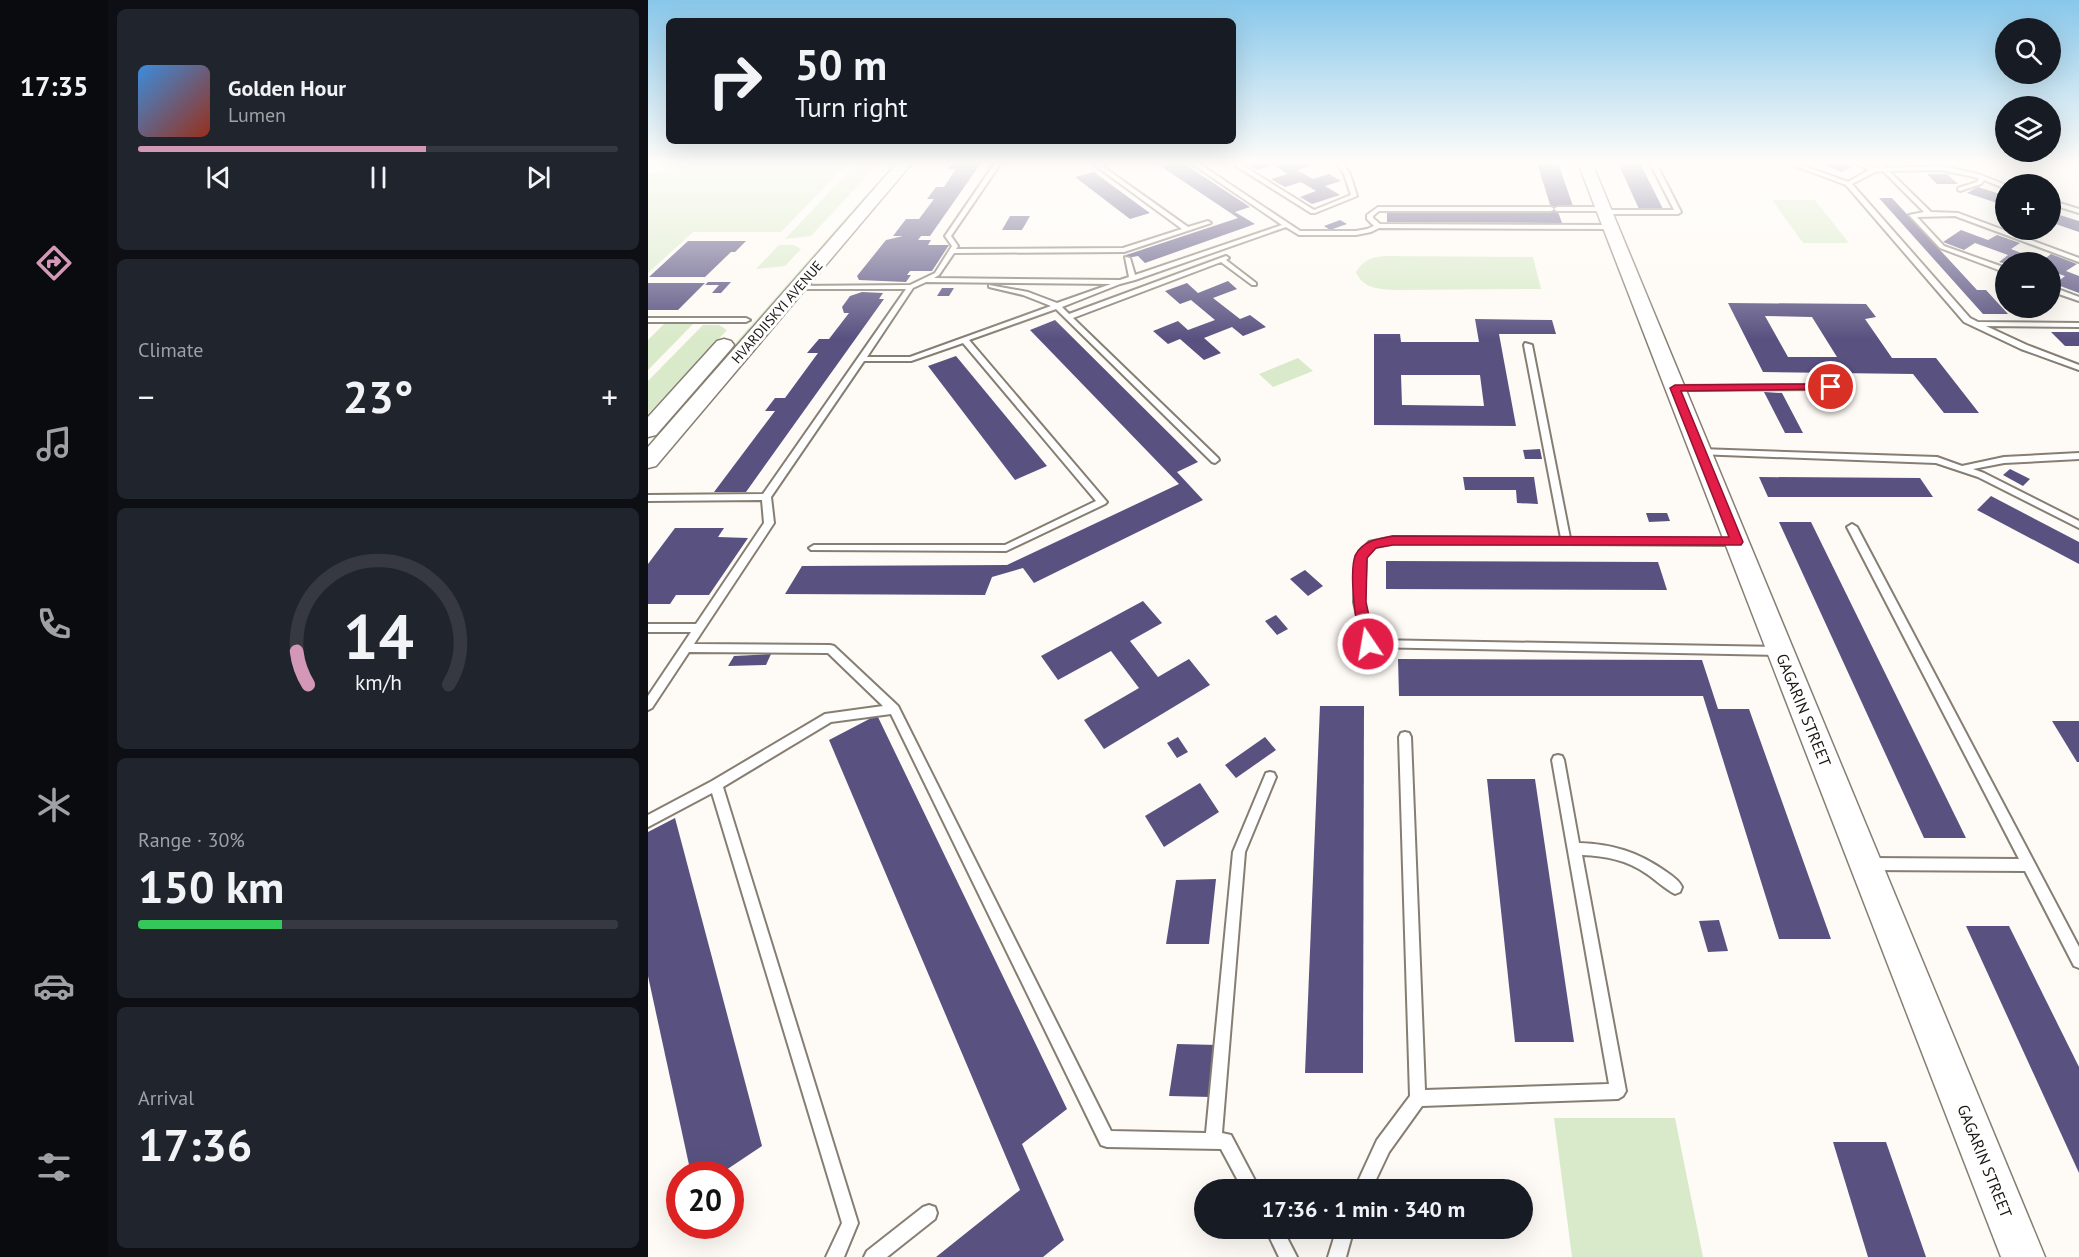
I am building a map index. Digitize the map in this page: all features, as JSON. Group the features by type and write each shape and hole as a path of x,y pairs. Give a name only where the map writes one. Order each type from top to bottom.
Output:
{"main road":[{"name":"HVARDIISKYI AVENUE","path":"648,430 834,222"},
{"name":"HVARDIISKYI AVENUE","path":"648,461 855,222"},
{"name":"GAGARIN STREET","path":"1608,222 2023,1257"},
{"path":"698,374 723,374"}],"lane":[{"path":"648,705 771,521 766,497 911,287 937,273 955,246 948,236 958,222"},
{"path":"1176,222 1187,230"},
{"path":"1282,222 1299,233 1335,234 1369,231 1378,226 1477,222"},
{"path":"1373,222 1378,226"},
{"path":"1881,222 1967,320 2079,368"},
{"path":"1918,222 1942,247 1995,267"},
{"path":"1976,222 2079,260"},
{"path":"952,250 1126,254 1208,223"},
{"path":"860,359 911,359 1121,282 1287,225"},
{"path":"1126,254 1133,279"},
{"path":"1068,317 1224,259 1254,284"},
{"path":"924,280 1121,282"},
{"path":"941,280 1021,291 1045,299 1058,307 1215,460"},
{"path":"799,287 911,287"},
{"path":"2061,292 2079,299"},
{"path":"648,320 746,320"},
{"path":"1974,324 2079,325"},
{"path":"814,548 1006,548 1102,502 965,340"},
{"path":"1528,345 1566,541"},
{"path":"1675,388 1831,387"},
{"path":"1700,452 1937,460 1964,468 2079,525"},
{"path":"1964,468 2004,460 2079,456"},
{"path":"648,498 766,497"},
{"path":"1852,527 2079,961"},
{"path":"1737,542 1393,540 1372,544 1361,556 1359,602 1368,644 1780,651"},
{"path":"648,628 699,628"},
{"path":"686,648 830,649 894,709 1107,1138 1225,1141 1246,1179"},
{"path":"648,821 716,785 829,717 894,709"},
{"path":"1367,1179 1383,1146 1418,1098 1406,737"},
{"path":"1418,1098 1618,1091 1558,760"},
{"path":"1214,1141 1239,852 1270,777"},
{"path":"716,785 850,1223 835,1257"},
{"path":"1574,849 1609,850 1644,862 1675,887"},
{"path":"1866,864 2029,865"},
{"path":"873,1257 929,1213"},
{"path":"1279,1239 1288,1257"},
{"path":"1336,1257 1342,1239"}],"green space":[{"path":"648,222 791,222 781,232 693,232 648,273"},
{"path":"801,222 824,222 811,236 785,239"},
{"path":"842,222 849,222 726,364 717,364"},
{"path":"1788,222 1832,222 1849,243 1803,243"},
{"path":"779,245 794,245 801,249 785,266 756,269"},
{"path":"1385,256 1533,257 1541,289 1393,290 1376,288 1362,281 1356,272 1362,265 1372,258"},
{"path":"666,322 694,323 648,370 648,340"},
{"path":"703,325 719,325 727,330 648,414 648,381"},
{"path":"1298,358 1313,371 1273,387 1259,374"},
{"path":"1554,1118 1675,1118 1703,1257 1572,1257"}],"building":[{"path":"904,222 940,222 930,236 921,236 918,240 931,240 928,245 949,245 932,271 910,271 907,275 911,275 906,282 859,280 857,276 886,240 903,236 893,236"},
{"path":"1007,222 1027,222 1022,230 1002,230"},
{"path":"1227,222 1251,222 1255,224 1145,263 1138,256 1127,258 1126,255"},
{"path":"1336,222 1347,224 1330,230 1324,226"},
{"path":"1387,222 1562,222 1562,223"},
{"path":"1900,222 1914,222 1977,290 1986,290 1995,300 1995,314 1983,314"},
{"path":"2061,222 2079,222 2079,232 2061,226"},
{"path":"1961,230 1988,240 1995,236 1995,240 2011,240 2020,243 2011,249 2019,252 2000,252 1975,243 1964,250 1943,242"},
{"path":"688,241 746,241 705,277 649,277"},
{"path":"2061,258 2077,264 2066,271 2079,276 2079,293 2061,286 2061,279 2065,276 2061,275"},
{"path":"1228,281 1237,289 1213,298 1240,319 1250,315 1266,327 1243,336 1232,327 1204,338 1221,353 1204,360 1180,339 1168,344 1153,331 1178,321 1188,330 1215,320 1191,300 1180,304 1165,291 1187,283 1198,293"},
{"path":"708,282 731,282 721,293 712,293 719,285 705,285"},
{"path":"648,283 705,283 678,310 648,310"},
{"path":"942,288 954,288 949,296 937,296"},
{"path":"862,292 883,293 879,299 884,299 746,492 714,492 775,411 765,411 775,398 785,398 818,353 807,353 819,339 829,339 849,313 844,313 842,307 850,296"},
{"path":"1728,303 1866,304 1876,317 1865,319 1892,358 1936,358 1979,413 1944,413 1913,374 1763,372","holes":["1765,316 1812,317 1837,357 1788,357"]},
{"path":"1475,319 1552,320 1556,334 1499,334 1516,426 1374,425 1374,334 1400,334 1401,342 1479,342","holes":["1401,375 1480,375 1484,406 1402,405"]},
{"path":"1055,320 1198,462 1177,472 1203,500 1034,583 1023,568 992,577 985,595 785,594 802,566 1007,565 1179,484 1030,330"},
{"path":"2051,332 2079,332 2079,346 2065,346"},
{"path":"956,356 1047,466 1015,480 928,366"},
{"path":"1764,392 1782,393 1803,433 1785,433"},
{"path":"1540,449 1542,459 1525,459 1523,450"},
{"path":"2010,469 2030,479 2023,486 2003,475"},
{"path":"1463,477 1534,477 1538,504 1517,503 1516,490 1465,490"},
{"path":"1759,477 1920,478 1933,497 1768,497"},
{"path":"1991,496 2079,542 2079,564 1977,510"},
{"path":"1646,513 1667,513 1670,521 1649,522"},
{"path":"1779,522 1811,522 1966,838 1924,838"},
{"path":"675,528 724,528 718,537 748,538 709,595 676,595 670,604 648,604 648,564"},
{"path":"1386,561 1658,562 1667,590 1386,589"},
{"path":"1305,570 1323,586 1308,596 1290,579"},
{"path":"1143,601 1162,623 1130,641 1158,677 1189,659 1210,685 1104,749 1084,720 1139,688 1111,651 1058,680 1041,656"},
{"path":"1276,615 1288,629 1277,635 1265,621"},
{"path":"771,654 766,665 728,666 734,656"},
{"path":"1398,659 1702,660 1718,709 1749,709 1831,939 1779,939 1703,696 1399,696"},
{"path":"1320,706 1364,706 1363,1073 1305,1073"},
{"path":"877,715 1067,1109 1022,1144 1064,1240 1043,1257 936,1257 1020,1190 829,740"},
{"path":"2052,721 2079,721 2079,762 2077,762"},
{"path":"1178,737 1188,752 1177,758 1167,743"},
{"path":"1265,737 1276,750 1236,778 1225,765"},
{"path":"1487,779 1535,779 1574,1042 1515,1042"},
{"path":"1200,783 1219,812 1164,847 1145,816"},
{"path":"675,818 762,1146 740,1161 688,1161 648,976 648,832"},
{"path":"1216,879 1209,944 1166,944 1176,880"},
{"path":"1719,920 1728,951 1708,952 1699,921"},
{"path":"1966,926 2009,926 2079,1067 2079,1173"},
{"path":"1177,1044 1217,1045 1211,1097 1169,1096"},
{"path":"1833,1142 1886,1142 1926,1257 1868,1257"}],"route":[{"path":"1368,644 1359,602 1361,556 1372,544 1393,540 1737,542 1675,388 1831,387"}]}
